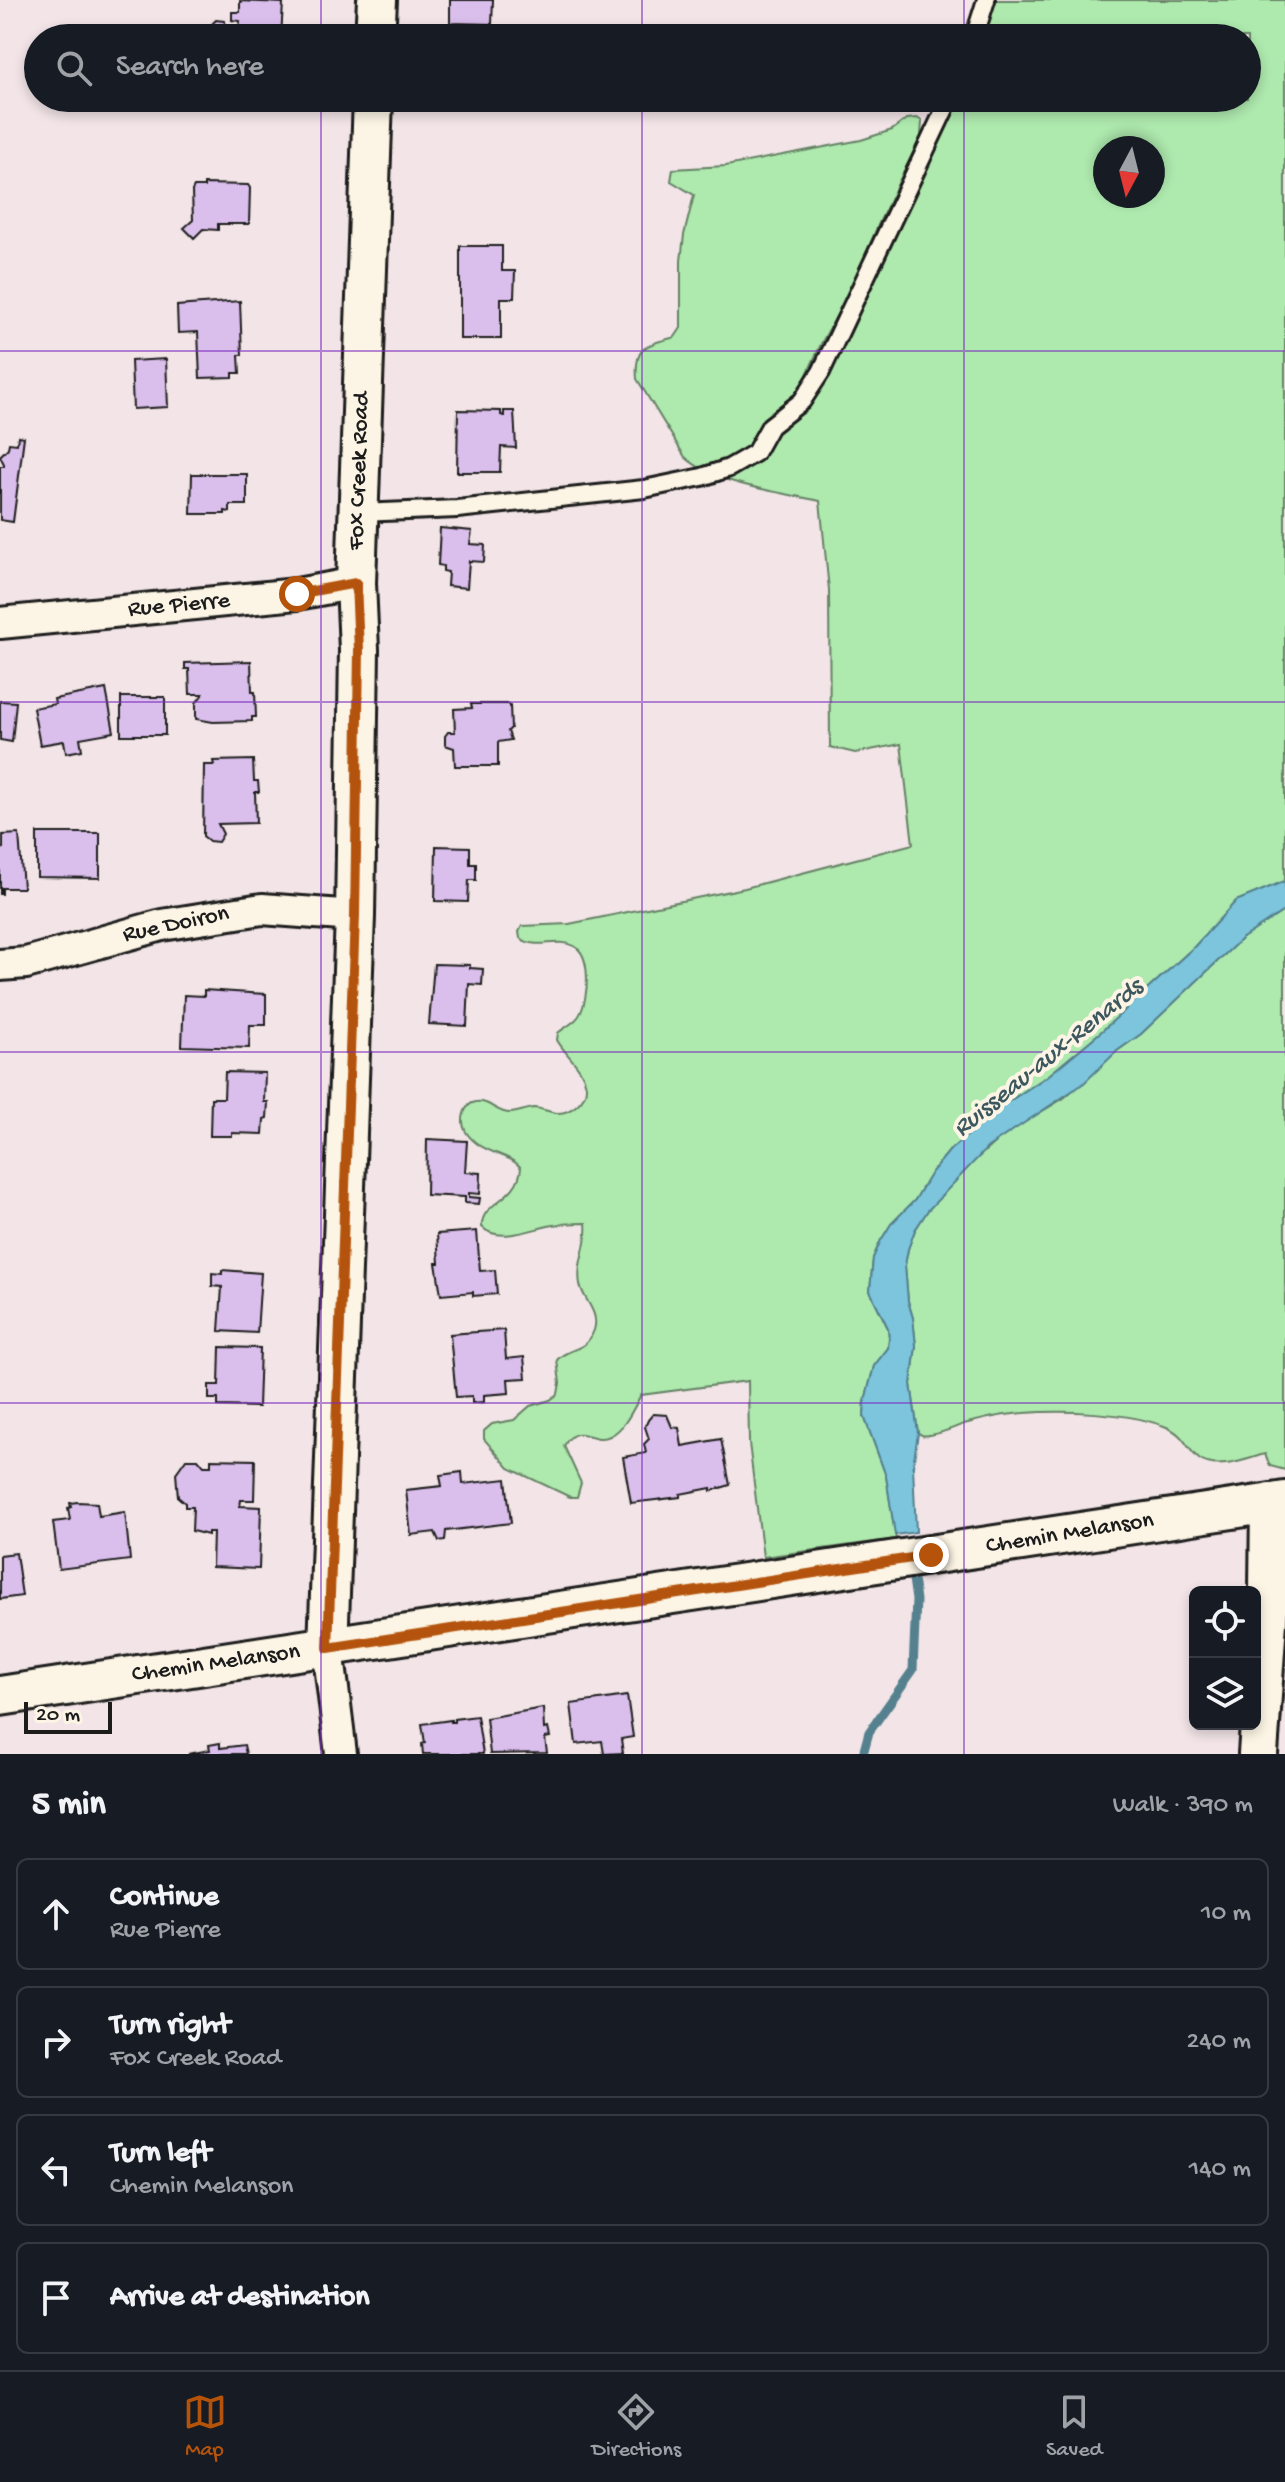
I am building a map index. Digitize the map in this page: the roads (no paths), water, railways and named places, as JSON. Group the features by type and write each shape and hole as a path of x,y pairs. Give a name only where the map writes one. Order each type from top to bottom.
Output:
{"street":[{"path":"376,24 377,0"},
{"name":"Fox Creek Road","path":"341,1754 328,1648 355,916 359,650 356,583 373,112"},
{"name":"Rue Pierre","path":"0,623 297,594 356,583"},
{"name":"Rue Doiron","path":"0,965 26,963 162,925 262,909 355,916"},
{"path":"1258,1754 1277,1502"},
{"name":"Chemin Melanson","path":"0,1696 1277,1502"}],"lane":[{"path":"978,24 986,0"},
{"path":"359,513 457,509 644,489 702,477 751,457 770,426 802,401 821,372 943,112"}],"water":[{"path":"1285,881 1285,910 1241,939 1141,1034 1117,1051 1084,1083 988,1147 928,1210 915,1230 905,1265 916,1346 911,1384 918,1433 913,1466 916,1532 895,1535 886,1476 864,1416 874,1366 888,1348 889,1339 888,1328 870,1291 873,1258 880,1242 891,1224 915,1200 950,1150 1103,1030 1194,947 1236,901"}],"waterway":[{"name":"Ruisseau-aux-Renards","path":"863,1754 869,1732 913,1670 916,1600 911,1565"}]}
